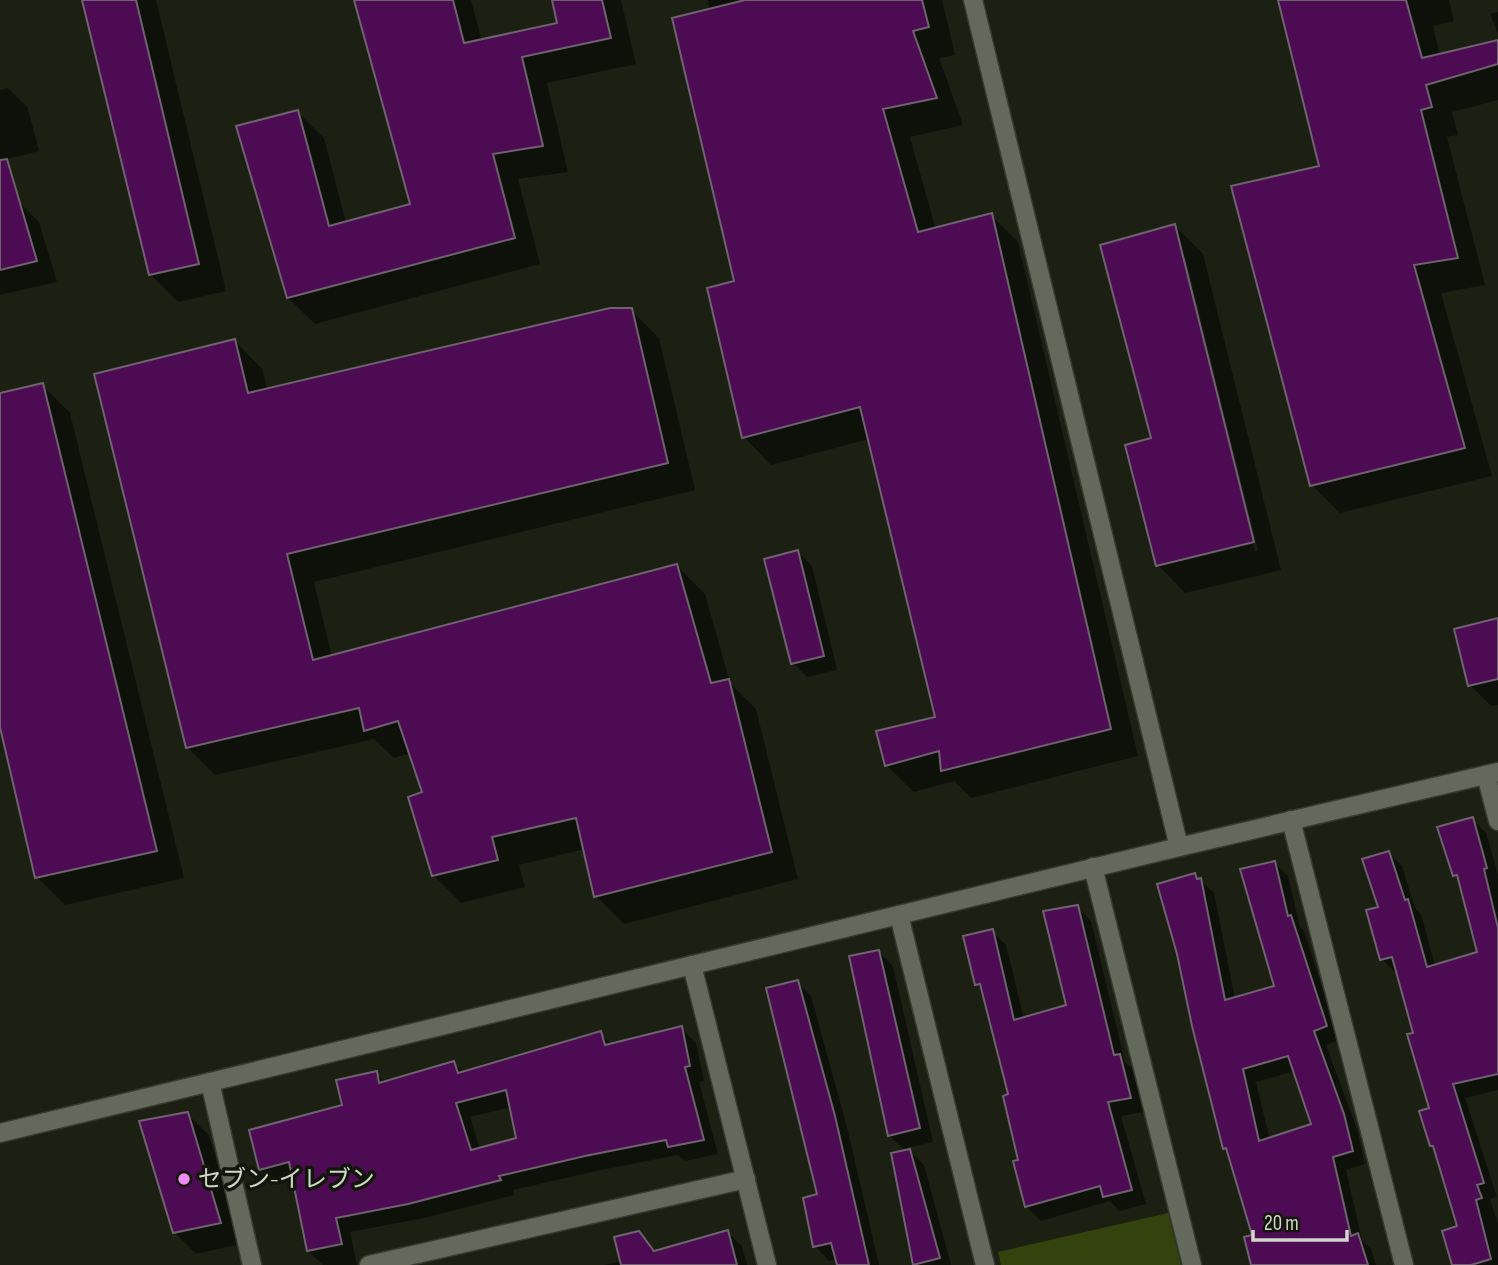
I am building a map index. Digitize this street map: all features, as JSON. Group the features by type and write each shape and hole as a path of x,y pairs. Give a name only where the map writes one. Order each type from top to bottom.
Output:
{"street":[{"path":"973,0 1179,847"},
{"path":"0,1133 1093,867 1492,774 1498,821"},
{"path":"1291,820 1404,1265"},
{"path":"1093,867 1192,1265"},
{"path":"899,915 985,1265"},
{"path":"692,965 767,1265"},
{"path":"210,1082 252,1265"},
{"path":"369,1265 746,1180"}],"green space":[{"path":"1168,1213 1181,1265 1001,1265 998,1252"}],"building":[{"path":"82,0 136,0 199,264 149,275"},
{"path":"354,0 453,0 464,43 557,23 552,0 602,0 611,38 522,57 543,146 493,154 515,238 287,298 236,126 298,110 329,226 410,204"},
{"path":"745,0 922,0 929,27 913,31 937,98 883,109 918,232 992,213 1111,729 941,771 939,751 885,766 876,731 935,717 860,407 742,438 707,288 734,281 672,18"},
{"path":"1278,0 1406,0 1422,58 1498,40 1498,64 1426,85 1432,107 1421,110 1458,258 1414,265 1465,448 1310,486 1231,186 1319,166"},
{"path":"7,159 37,261 0,270 0,160"},
{"path":"1175,224 1254,542 1156,566 1125,445 1151,438 1100,245"},
{"path":"610,308 632,308 668,463 287,554 313,660 677,564 711,683 729,679 772,852 594,897 576,818 492,837 498,860 432,876 408,797 422,792 398,721 364,731 359,708 186,748 94,374 235,339 248,393"},
{"path":"43,383 157,851 35,878 0,727 0,393"},
{"path":"798,550 824,656 791,664 764,559"},
{"path":"1498,618 1498,679 1468,686 1454,629"},
{"path":"1473,817 1487,868 1484,869 1498,928 1498,1074 1453,1084 1484,1183 1477,1185 1482,1198 1476,1200 1491,1259 1471,1265 1452,1265 1442,1231 1457,1226 1433,1146 1430,1146 1419,1111 1429,1108 1407,1034 1413,1033 1392,957 1380,960 1366,910 1378,907 1362,859 1389,851 1405,900 1408,899 1427,967 1477,952 1457,875 1453,876 1437,827"},
{"path":"1275,861 1288,916 1291,915 1327,1026 1314,1031 1344,1114 1353,1151 1333,1157 1351,1236 1358,1233 1368,1265 1251,1265 1244,1237 1252,1235 1226,1148 1223,1149 1177,954 1157,884 1195,873 1197,879 1201,878 1225,1000 1274,986 1240,869","holes":["1288,1056 1311,1124 1259,1141 1243,1069"]},
{"path":"1078,905 1114,1055 1120,1054 1131,1098 1108,1102 1132,1190 1103,1197 1100,1186 1025,1207 1013,1161 1018,1160 1003,1096 1008,1094 980,984 975,985 963,936 993,929 1014,1020 1066,1005 1043,911"},
{"path":"879,950 920,1128 888,1136 849,956"},
{"path":"798,980 835,1116 869,1265 837,1265 831,1243 813,1247 803,1198 817,1194 766,988"},
{"path":"682,1026 690,1066 685,1067 704,1140 668,1147 666,1140 585,1156 499,1176 501,1180 408,1204 336,1218 342,1244 307,1251 289,1162 259,1170 249,1130 342,1105 336,1080 377,1071 379,1083 454,1061 458,1073 601,1031 605,1045","holes":["506,1090 516,1138 471,1150 456,1103"]},
{"path":"188,1112 221,1223 173,1233 139,1121"},
{"path":"910,1149 940,1258 913,1265 891,1153"},
{"path":"728,1230 737,1265 621,1265 614,1237 639,1231 654,1251"}],"place":[{"name":"セブン-イレブン","path":"184,1179"}]}
